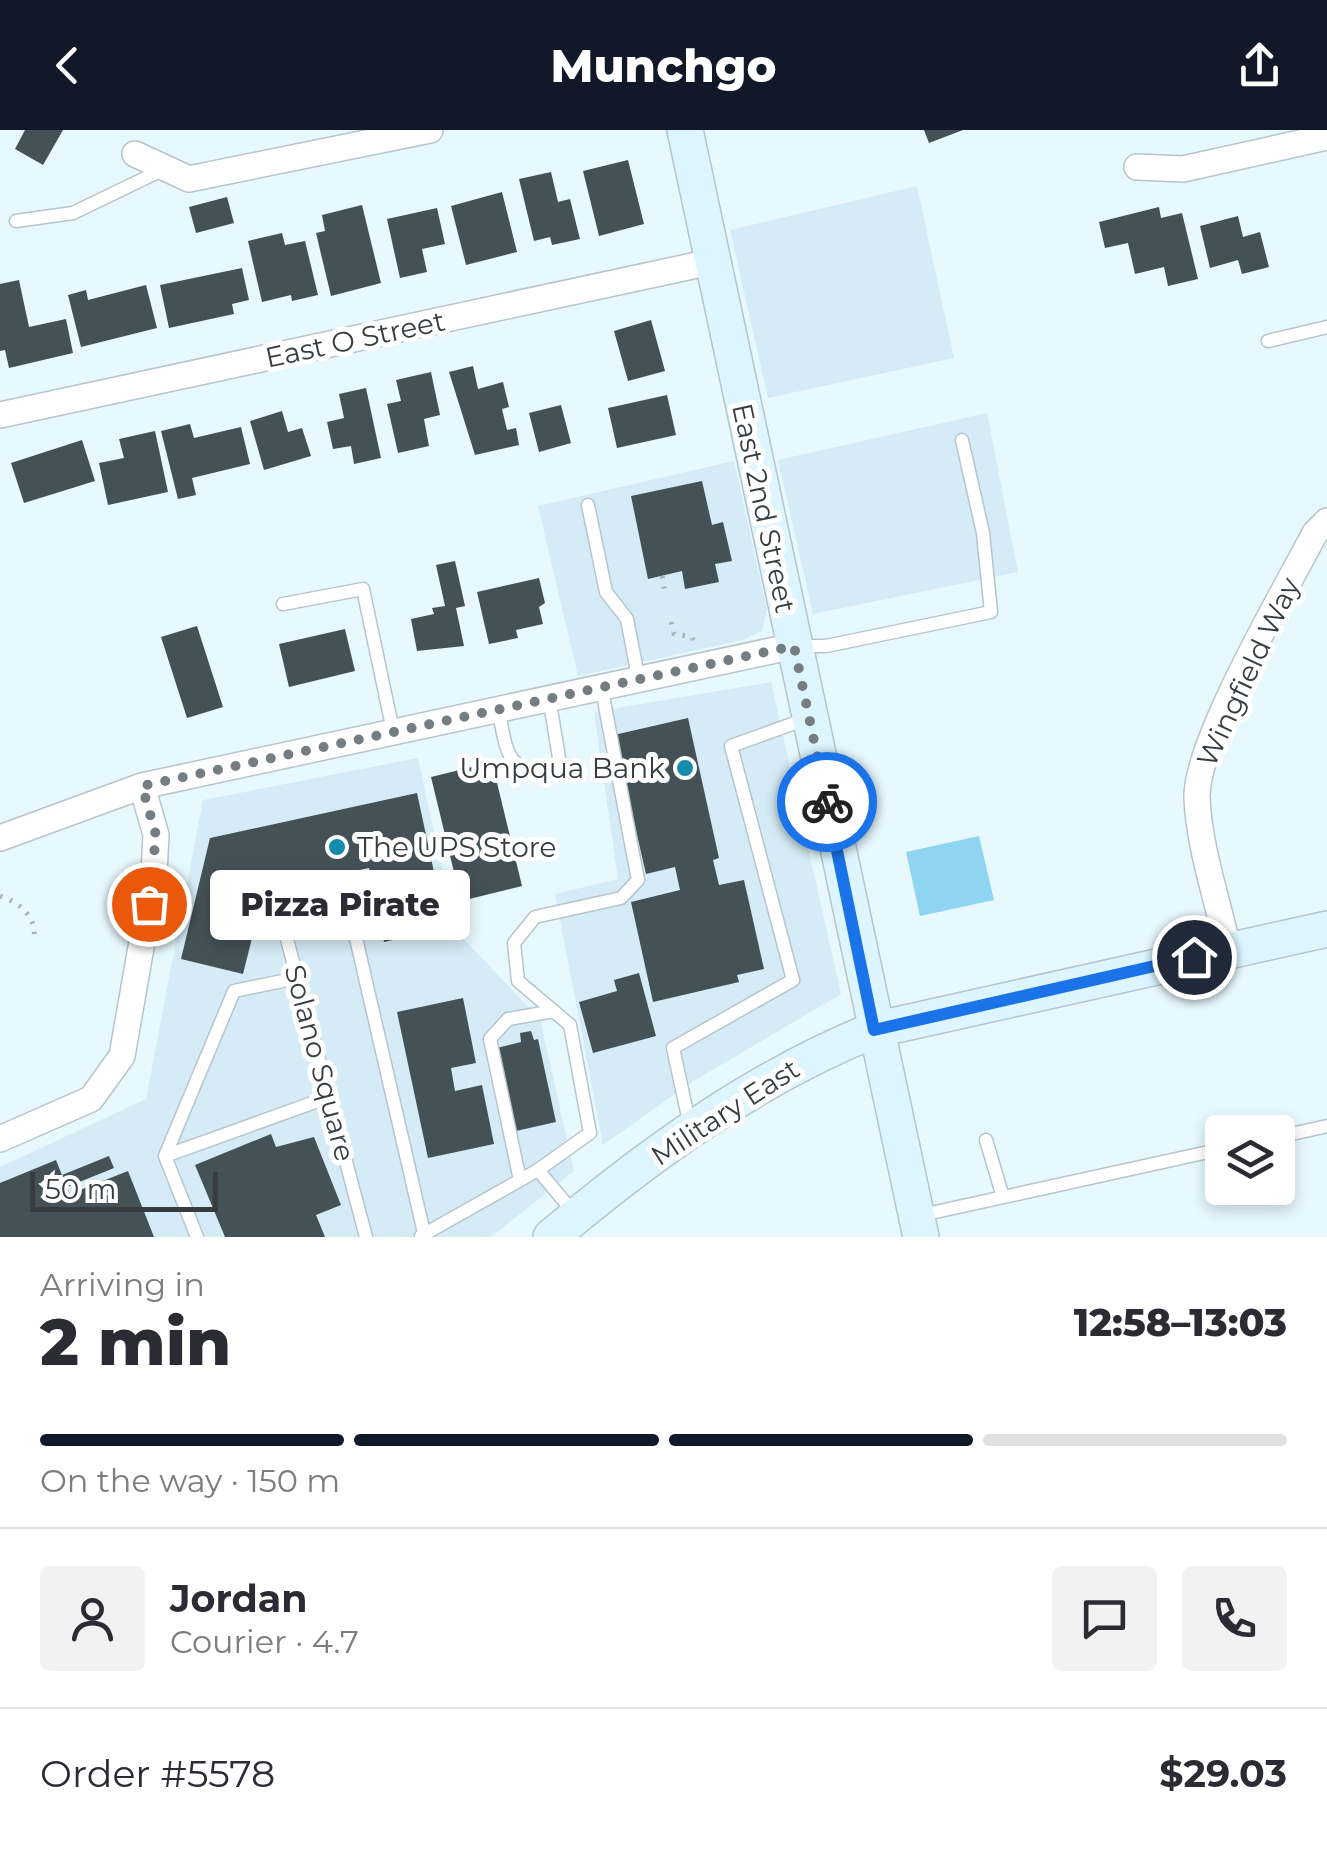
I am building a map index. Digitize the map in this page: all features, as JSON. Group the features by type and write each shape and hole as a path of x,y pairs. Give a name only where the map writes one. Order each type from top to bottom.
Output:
{"main road":[{"name":"East 2nd Street","path":"685,130 918,1227"},
{"name":"Military East","path":"564,1226 691,1131 815,1053 874,1030 1327,929"}],"street":[{"path":"135,154 189,179 430,130"},
{"path":"1137,167 1183,169 1327,137"},
{"name":"East O Street","path":"0,416 710,262"},
{"name":"Wingfield Way","path":"1228,950 1197,800 1199,770 1245,669 1316,533 1327,521"},
{"path":"0,838 27,832 142,786 638,676 794,646"},
{"path":"0,1139 91,1099 122,1056 154,873 156,835 142,786"}],"lane":[{"path":"16,220 73,213 164,170"},
{"path":"1268,341 1327,327"},
{"path":"794,646 826,646 991,612 983,533 962,440"},
{"path":"588,505 606,592 627,619 638,676"},
{"path":"282,604 363,589 393,732"},
{"path":"554,1011 518,981 514,943 535,917 621,898 638,880 601,685"},
{"path":"498,708 507,754 516,767 530,772 561,770 549,697"},
{"path":"691,1131 672,1048 793,980 731,746 809,718"},
{"name":"Solano Square","path":"366,1237 284,928 349,908 421,1235 538,1170 590,1133 570,1026 554,1011"},
{"path":"198,1237 165,1156 234,991 298,978"},
{"path":"520,1180 490,1039 508,1019 554,1011"},
{"path":"165,1156 329,1097"},
{"path":"1295,1133 1327,1126"},
{"path":"986,1140 1003,1198"},
{"path":"918,1227 1003,1198 1205,1153"},
{"path":"538,1170 564,1226"}],"path":[{"path":"662,576 666,593"},
{"path":"0,896 24,908 36,928 34,940"}],"shaded area":[{"path":"917,186 954,358 768,398 730,230"},
{"path":"987,413 1018,572 813,614 778,460"},
{"path":"734,461 767,609 762,631 743,640 578,676 538,506"},
{"path":"771,682 841,994 692,1082 603,1145 555,894 618,879 594,712"},
{"path":"418,758 455,930 540,1019 574,1171 491,1237 0,1237 0,1167 146,1099 203,800"},
{"path":"979,836 994,900 920,916 906,852"}],"building":[{"path":"25,130 63,130 43,165 15,149"},
{"path":"924,130 963,130 929,143"},
{"path":"628,160 644,224 599,236 583,171"},
{"path":"551,172 558,202 570,199 580,239 552,245 550,237 534,241 519,179"},
{"path":"502,192 517,252 466,265 451,206"},
{"path":"227,197 234,223 196,233 189,207"},
{"path":"362,205 381,283 331,296 316,233 325,231 322,215"},
{"path":"1159,207 1161,218 1182,213 1198,279 1168,286 1164,267 1135,274 1128,243 1105,248 1099,222"},
{"path":"437,208 445,244 422,249 427,272 400,278 387,219"},
{"path":"1238,216 1243,237 1260,232 1269,267 1242,274 1238,260 1210,268 1200,226"},
{"path":"282,233 285,245 305,241 318,295 292,301 291,295 262,302 248,241"},
{"path":"242,268 249,300 232,304 234,314 169,328 160,285"},
{"path":"19,280 29,327 66,319 73,353 9,368 5,350 0,351 0,284"},
{"path":"146,285 157,328 81,347 68,295 86,290 88,300"},
{"path":"651,320 665,371 628,381 614,331"},
{"path":"473,366 478,389 503,382 509,407 502,409 507,430 516,428 519,445 475,455 449,372"},
{"path":"431,372 440,415 424,419 429,446 398,453 387,404 401,401 396,380"},
{"path":"366,388 381,458 354,464 351,446 333,449 327,422 344,418 339,394"},
{"path":"667,395 676,435 617,448 608,408"},
{"path":"561,405 571,443 539,452 529,413"},
{"path":"282,411 288,432 302,428 311,456 264,470 250,421"},
{"path":"190,424 194,438 241,427 250,464 192,478 196,495 178,499 161,431"},
{"path":"155,431 168,492 108,505 99,463 124,458 119,439"},
{"path":"82,440 95,481 24,503 11,463"},
{"path":"702,481 712,525 723,522 732,561 715,564 719,582 685,589 682,571 648,579 631,496"},
{"path":"455,561 465,606 456,608 464,646 417,651 411,619 434,614 432,608 445,606 436,565"},
{"path":"539,578 545,603 539,607 543,624 516,630 518,638 489,644 477,592"},
{"path":"197,626 223,707 187,718 161,637"},
{"path":"345,629 355,671 289,687 279,644"},
{"path":"688,718 719,858 713,860 719,885 744,880 764,969 737,975 739,982 653,1002 631,902 680,890 675,867 646,874 614,735"},
{"path":"492,762 522,886 461,901 431,777"},
{"path":"417,793 446,928 384,942 369,868 264,890 243,974 181,959 210,838"},
{"path":"639,973 656,1036 593,1053 579,1002 617,991 614,980"},
{"path":"463,998 476,1063 451,1068 455,1091 482,1085 494,1144 428,1158 397,1012"},
{"path":"531,1031 534,1040 538,1039 556,1122 516,1131 497,1048 521,1042 520,1033"},
{"path":"271,1134 276,1147 314,1137 341,1205 316,1215 325,1237 225,1237 195,1165"},
{"path":"109,1156 114,1168 67,1187 70,1194 128,1171 154,1237 0,1237 0,1183 56,1160 62,1175"}],"way so far":[{"path":"149,904 156,835 142,786 638,676 794,646 827,802"}],"place":[{"name":"Umpqua Bank","path":"685,768"},
{"name":"The UPS Store","path":"337,847"},
{"name":"Pizza Pirate","path":"149,904"}],"route":[{"path":"827,802 874,1030 1194,957"}]}
